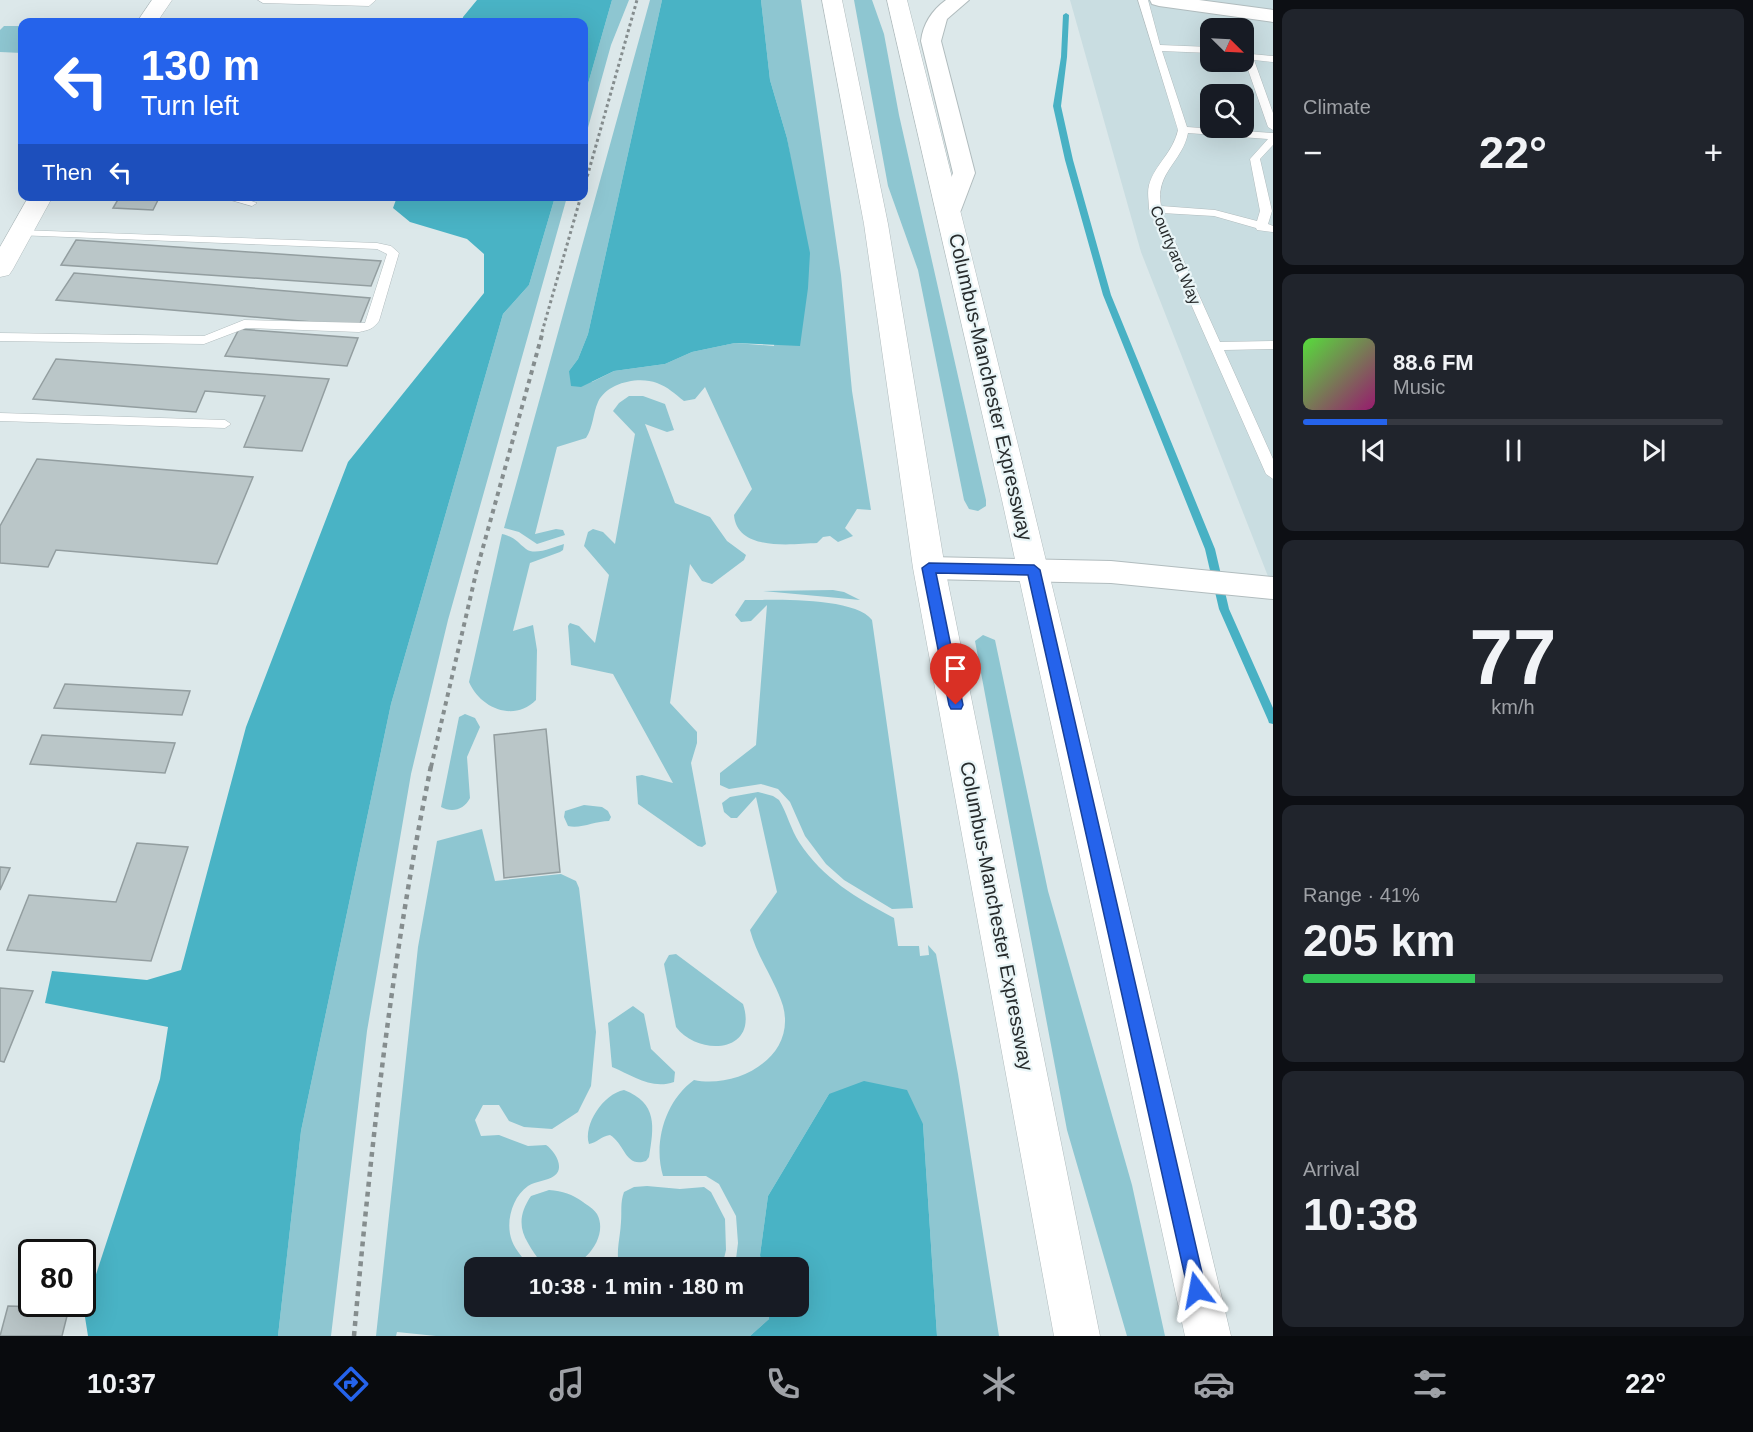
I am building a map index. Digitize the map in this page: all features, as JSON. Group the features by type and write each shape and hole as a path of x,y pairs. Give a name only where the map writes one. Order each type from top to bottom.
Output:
{"main road":[{"path":"150,18 162,0"},
{"name":"Columbus-Manchester Expressway","path":"832,0 876,224 929,568 1077,1336"},
{"name":"Columbus-Manchester Expressway","path":"897,0 950,210 1034,570 1208,1336"},
{"path":"0,269 38,201"}],"street":[{"path":"950,210 964,173 931,42 931,33 942,12 960,0"},
{"path":"1159,0 1273,16"},
{"path":"929,568 1112,572 1273,588"}],"lane":[{"path":"263,0 369,3 371,0"},
{"path":"1143,0 1183,130 1273,138"},
{"path":"1157,48 1200,50"},
{"path":"1254,56 1273,59"},
{"path":"1252,72 1273,127"},
{"name":"Courtyard Way","path":"1183,130 1180,143 1154,183 1155,209 1273,474"},
{"path":"1261,228 1266,211 1255,159 1273,138"},
{"path":"243,201 252,203"},
{"path":"1155,209 1215,213 1261,228 1273,229"},
{"path":"0,337 204,340 244,324 359,328 369,326 373,321 393,253 387,248 377,246 20,232"},
{"path":"1215,346 1273,345"},
{"path":"0,417 225,424"}],"path":[{"path":"588,174 637,0"},
{"path":"354,1336 365,1205 398,950 447,693 488,529 580,201"}],"shaded area":[{"path":"477,0 612,0 588,84 588,18 463,17"},
{"path":"612,0 629,0 611,45 588,128 588,84"},
{"path":"650,0 662,0 588,334 578,359 569,371 592,382 614,371 665,364 692,352 735,343 774,346 796,190 787,138 770,80 761,0 801,0 841,275 852,391 871,510 857,509 845,528 853,536 838,542 830,536 823,537 817,543 767,543 745,535 737,527 734,515 752,489 705,387 695,399 684,401 661,385 641,380 624,383 608,390 598,402 586,438 557,447 535,534 556,529 563,530 565,535 537,544 519,532 504,528"},
{"path":"662,0 761,0 770,80 787,138 810,253 800,346 735,343 692,352 665,364 614,371 581,387 571,386 569,371 578,359 588,334"},
{"path":"854,0 872,0 884,34 899,115 986,500 986,506 978,511 969,509 964,500 918,270 888,186"},
{"path":"1070,0 1273,0 1273,589 1141,252"},
{"path":"4,26 18,26 18,53 0,52 0,30"},
{"path":"396,201 554,201 529,285 503,314 391,704 301,1131 278,1336 88,1336 85,1317 96,1317 96,1274 160,1079 168,1027 45,1003 52,971 147,980 181,970 246,727 348,462 484,293 484,254 467,239 410,222 393,208"},
{"path":"554,201 566,201 448,620 411,774 367,1031 331,1336 278,1336 301,1131 391,704 503,314 529,285"},
{"path":"629,396 643,396 665,404 674,430 667,432 645,424 675,503 710,517 727,541 746,555 744,560 712,584 702,581 690,564 670,703 697,732 697,743 691,763 706,844 702,847 638,804 636,776 642,775 673,783 613,674 571,665 568,626 570,623 579,626 595,643 609,575 584,546 588,532 593,529 603,532 615,544 635,434 613,411"},
{"path":"502,534 513,538 526,549 534,552 564,544 560,552 530,563 513,631 533,625 537,650 536,700 527,707 508,711 490,705 481,699 469,682"},
{"path":"833,590 844,592 860,600 763,591"},
{"path":"745,600 813,601 849,607 872,620 913,908 892,909 844,880 826,864 805,836 790,802 778,789 761,784 729,789 720,785 720,773 756,745 767,605 751,621 741,622 735,615"},
{"path":"983,635 995,640 1048,891 1132,1185 1165,1336 1127,1336 1067,1130 975,641"},
{"path":"465,714 475,718 480,727 467,757 470,798 461,808 449,810 441,807 459,717"},
{"path":"758,792 779,800 799,842 819,867 854,895 894,918 898,946 919,946 920,956 929,955 928,945 936,954 958,1074 999,1336 937,1336 923,1124 829,1094 768,1196 760,1257 736,1257 738,1243 736,1216 719,1184 706,1176 663,1176 660,1150 664,1124 669,1111 684,1089 694,1080 710,1082 728,1080 760,1066 772,1055 781,1041 785,1024 783,1006 750,930 777,892 756,797 737,818 731,818 724,812 722,803 730,797"},
{"path":"584,805 602,807 611,817 609,821 568,826 564,817 565,811"},
{"path":"482,829 495,881 561,874 576,881 579,888 596,1032 591,1086 578,1112 552,1129 524,1127 509,1121 499,1105 483,1105 475,1120 481,1136 499,1135 528,1146 546,1145 558,1159 559,1168 554,1176 528,1186 514,1203 509,1226 510,1234 522,1257 464,1257 464,1317 769,1317 750,1336 436,1336 397,1332 396,1336 376,1336 418,947 437,841"},
{"path":"676,954 743,1004 746,1020 743,1032 735,1041 712,1046 698,1043 686,1037 676,1027 664,964 669,955"},
{"path":"633,1006 644,1014 651,1049 675,1072 674,1082 650,1083 612,1067 608,1023"},
{"path":"864,1081 907,1090 923,1124 937,1336 750,1336 769,1317 809,1317 809,1257 760,1257 760,1255 768,1196 829,1094"},
{"path":"624,1090 643,1102 651,1117 652,1136 649,1157 646,1161 639,1162 629,1158 610,1135 589,1144 589,1128 596,1111 609,1097"},
{"path":"634,1187 680,1189 704,1187 711,1192 725,1219 724,1257 618,1257 624,1192"},
{"path":"549,1190 559,1191 579,1199 596,1212 600,1224 599,1235 595,1245 585,1257 537,1257 525,1237 522,1225 524,1208 531,1196"}],"building":[{"path":"117,201 158,201 153,210 113,208"},
{"path":"76,240 381,261 371,286 61,265"},
{"path":"74,273 370,298 359,326 56,300"},
{"path":"239,329 358,338 347,366 225,356"},
{"path":"56,359 329,379 302,451 244,447 265,396 205,391 196,412 33,399"},
{"path":"37,459 253,477 217,564 56,550 48,567 0,563 0,526"},
{"path":"65,684 190,691 182,715 54,708"},
{"path":"546,729 560,872 504,878 494,735"},
{"path":"42,735 175,743 165,773 30,764"},
{"path":"137,843 188,847 151,961 7,950 29,895 116,902"},
{"path":"0,867 10,868 0,890"},
{"path":"0,988 33,991 4,1062 0,1061"},
{"path":"8,1306 18,1306 18,1317 67,1317 62,1336 0,1336"}],"waterway":[{"path":"1066,15 1064,57 1057,106 1069,160 1107,295 1210,549 1224,609 1273,720"}],"route":[{"path":"956,705 929,568 1034,570 1197,1290"}]}
